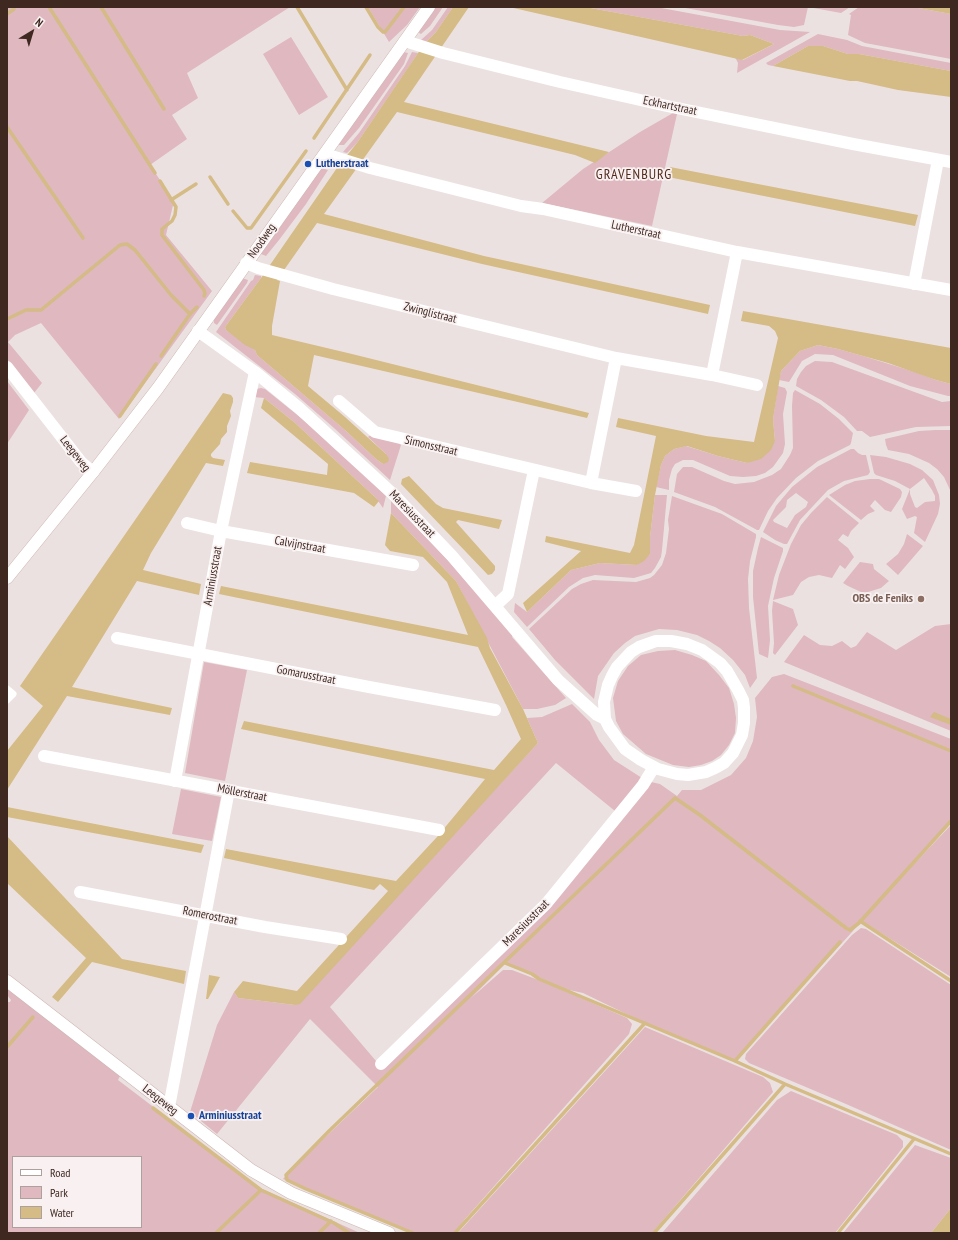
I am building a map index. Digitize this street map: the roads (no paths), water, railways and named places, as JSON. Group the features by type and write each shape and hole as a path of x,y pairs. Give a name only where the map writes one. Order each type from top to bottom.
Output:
{"street":[{"name":"Noodweg","path":"93,472 158,388 246,264 330,155 409,43 429,7"},
{"name":"Eckhartstraat","path":"409,43 560,82 672,107 951,162"},
{"name":"Lutherstraat","path":"330,155 370,168 521,206 543,209 737,252 951,290"},
{"path":"914,284 938,160"},
{"path":"712,375 737,252"},
{"name":"Zwinglistraat","path":"246,264 333,289 616,358 712,375 757,385"},
{"name":"Maresiusstraat","path":"198,331 255,372 342,446 394,495 452,556 558,680 597,715 605,719"},
{"path":"591,483 616,358"},
{"name":"Leegeweg","path":"7,367 81,462 93,472 7,578"},
{"name":"Arminiusstraat","path":"175,781 200,654 221,531 255,372"},
{"name":"Simonsstraat","path":"339,400 375,432 591,483 636,491"},
{"path":"495,606 508,594 534,470"},
{"name":"Calvijnstraat","path":"187,523 221,531 412,565"},
{"name":"Gomarusstraat","path":"117,638 495,710"},
{"name":"Maresiusstraat","path":"656,641 679,643 702,650 720,663 733,680 743,700 743,729 736,747 724,763 716,768 697,774 677,774 654,767 625,749 613,734 605,719 604,710 606,694 612,676 624,659 639,647 656,641"},
{"name":"Möllerstraat","path":"44,756 439,830"},
{"name":"Maresiusstraat","path":"381,1064 546,904 643,785 654,767"},
{"path":"169,1107 229,790"},
{"name":"Romerostraat","path":"80,892 341,939"},
{"name":"Leegeweg","path":"7,980 251,1170 298,1196 389,1233"}],"lane":[{"path":"7,689 13,694 7,700"}],"water":[{"path":"453,7 469,7 404,102 609,152 595,163 575,155 397,112 324,214 484,256 710,305 708,314 482,264 317,223 277,280 280,281 272,326 272,335 589,413 587,418 314,355 308,386 386,454 389,459 388,462 383,464 257,355 255,350 245,345 226,330 225,327 261,278 339,165 357,143 418,53 436,32"},
{"path":"509,7 585,7 743,36 750,35 774,44 742,60"},
{"path":"913,7 951,7 951,14"},
{"path":"808,46 823,46 848,54 859,54 951,71 951,97 898,90 773,66"},
{"path":"670,167 918,215 915,226 668,177"},
{"path":"743,311 951,348 951,384 888,363 838,349 818,345 800,351 781,371 773,419 775,441 771,450 761,459 747,463 687,446 674,449 665,456 661,465 655,495 650,537 650,554 644,561 637,565 600,563 571,570 527,612 523,603 581,551 545,542 546,536 630,553 634,545 656,436 616,427 618,418 706,436 754,442 778,338 775,331 769,326 741,321"},
{"path":"223,393 231,395 233,398 230,411 231,416 227,426 227,432 211,456 213,458 225,460 223,466 206,463 151,553 143,570 201,584 199,595 137,581 72,687 172,708 170,715 67,696 7,790 7,751 43,706 20,686"},
{"path":"264,398 294,422 376,498 379,501 374,507 354,493 247,473 250,462 327,475 328,464 261,408"},
{"path":"409,476 436,504 443,508 502,520 499,529 458,520 456,522 495,566 495,570 492,574 488,575 401,484 402,479"},
{"path":"391,513 456,581 523,709 538,743 300,1004 295,1005 238,998 234,992 243,981 297,991 388,891 380,884 374,890 224,858 226,849 396,881 437,837 485,779 241,729 244,721 494,770 521,739 478,647 219,594 221,586 468,635 447,582 423,557 390,551 385,545"},
{"path":"934,712 951,719 951,725 930,717"},
{"path":"7,807 204,845 201,853 7,817"},
{"path":"7,836 122,959 186,971 184,984 92,962 58,1002 52,997 86,958 7,883"},
{"path":"209,975 220,977 208,999 206,999"},
{"path":"951,1208 951,1233 931,1233"}],"waterway":[{"path":"49,7 155,173"},
{"path":"101,7 164,109"},
{"path":"297,7 347,90"},
{"path":"366,7 378,27 383,32 385,32 404,7"},
{"path":"7,14 14,9"},
{"path":"314,138 370,55"},
{"path":"7,127 83,238"},
{"path":"233,211 247,228 251,228 306,151"},
{"path":"210,177 228,204"},
{"path":"160,181 176,207 175,215 172,221 162,229 162,235 204,290 204,296"},
{"path":"171,200 196,184"},
{"path":"7,319 26,310 41,310 120,245 127,244 135,250 171,295 190,314"},
{"path":"161,356 190,314 197,307"},
{"path":"120,416 156,364"},
{"path":"793,686 951,751"},
{"path":"413,1233 306,1189 287,1180 286,1175 329,1131 675,798 700,815 850,930 859,923 951,821"},
{"path":"860,921 951,981"},
{"path":"735,1061 840,942"},
{"path":"505,963 532,974 539,979 951,1154"},
{"path":"7,1047 33,1017"},
{"path":"455,1233 645,1023"},
{"path":"654,1233 785,1084"},
{"path":"153,1108 261,1190 334,1223 349,1233"},
{"path":"838,1233 914,1139"},
{"path":"216,1233 261,1190"},
{"path":"319,1233 331,1221"}],"place":[{"name":"Lutherstraat","path":"308,164"},
{"name":"OBS de Feniks","path":"921,599"},
{"name":"Arminiusstraat","path":"191,1116"}],"district":[{"name":"GRAVENBURG","path":"634,175"}]}
